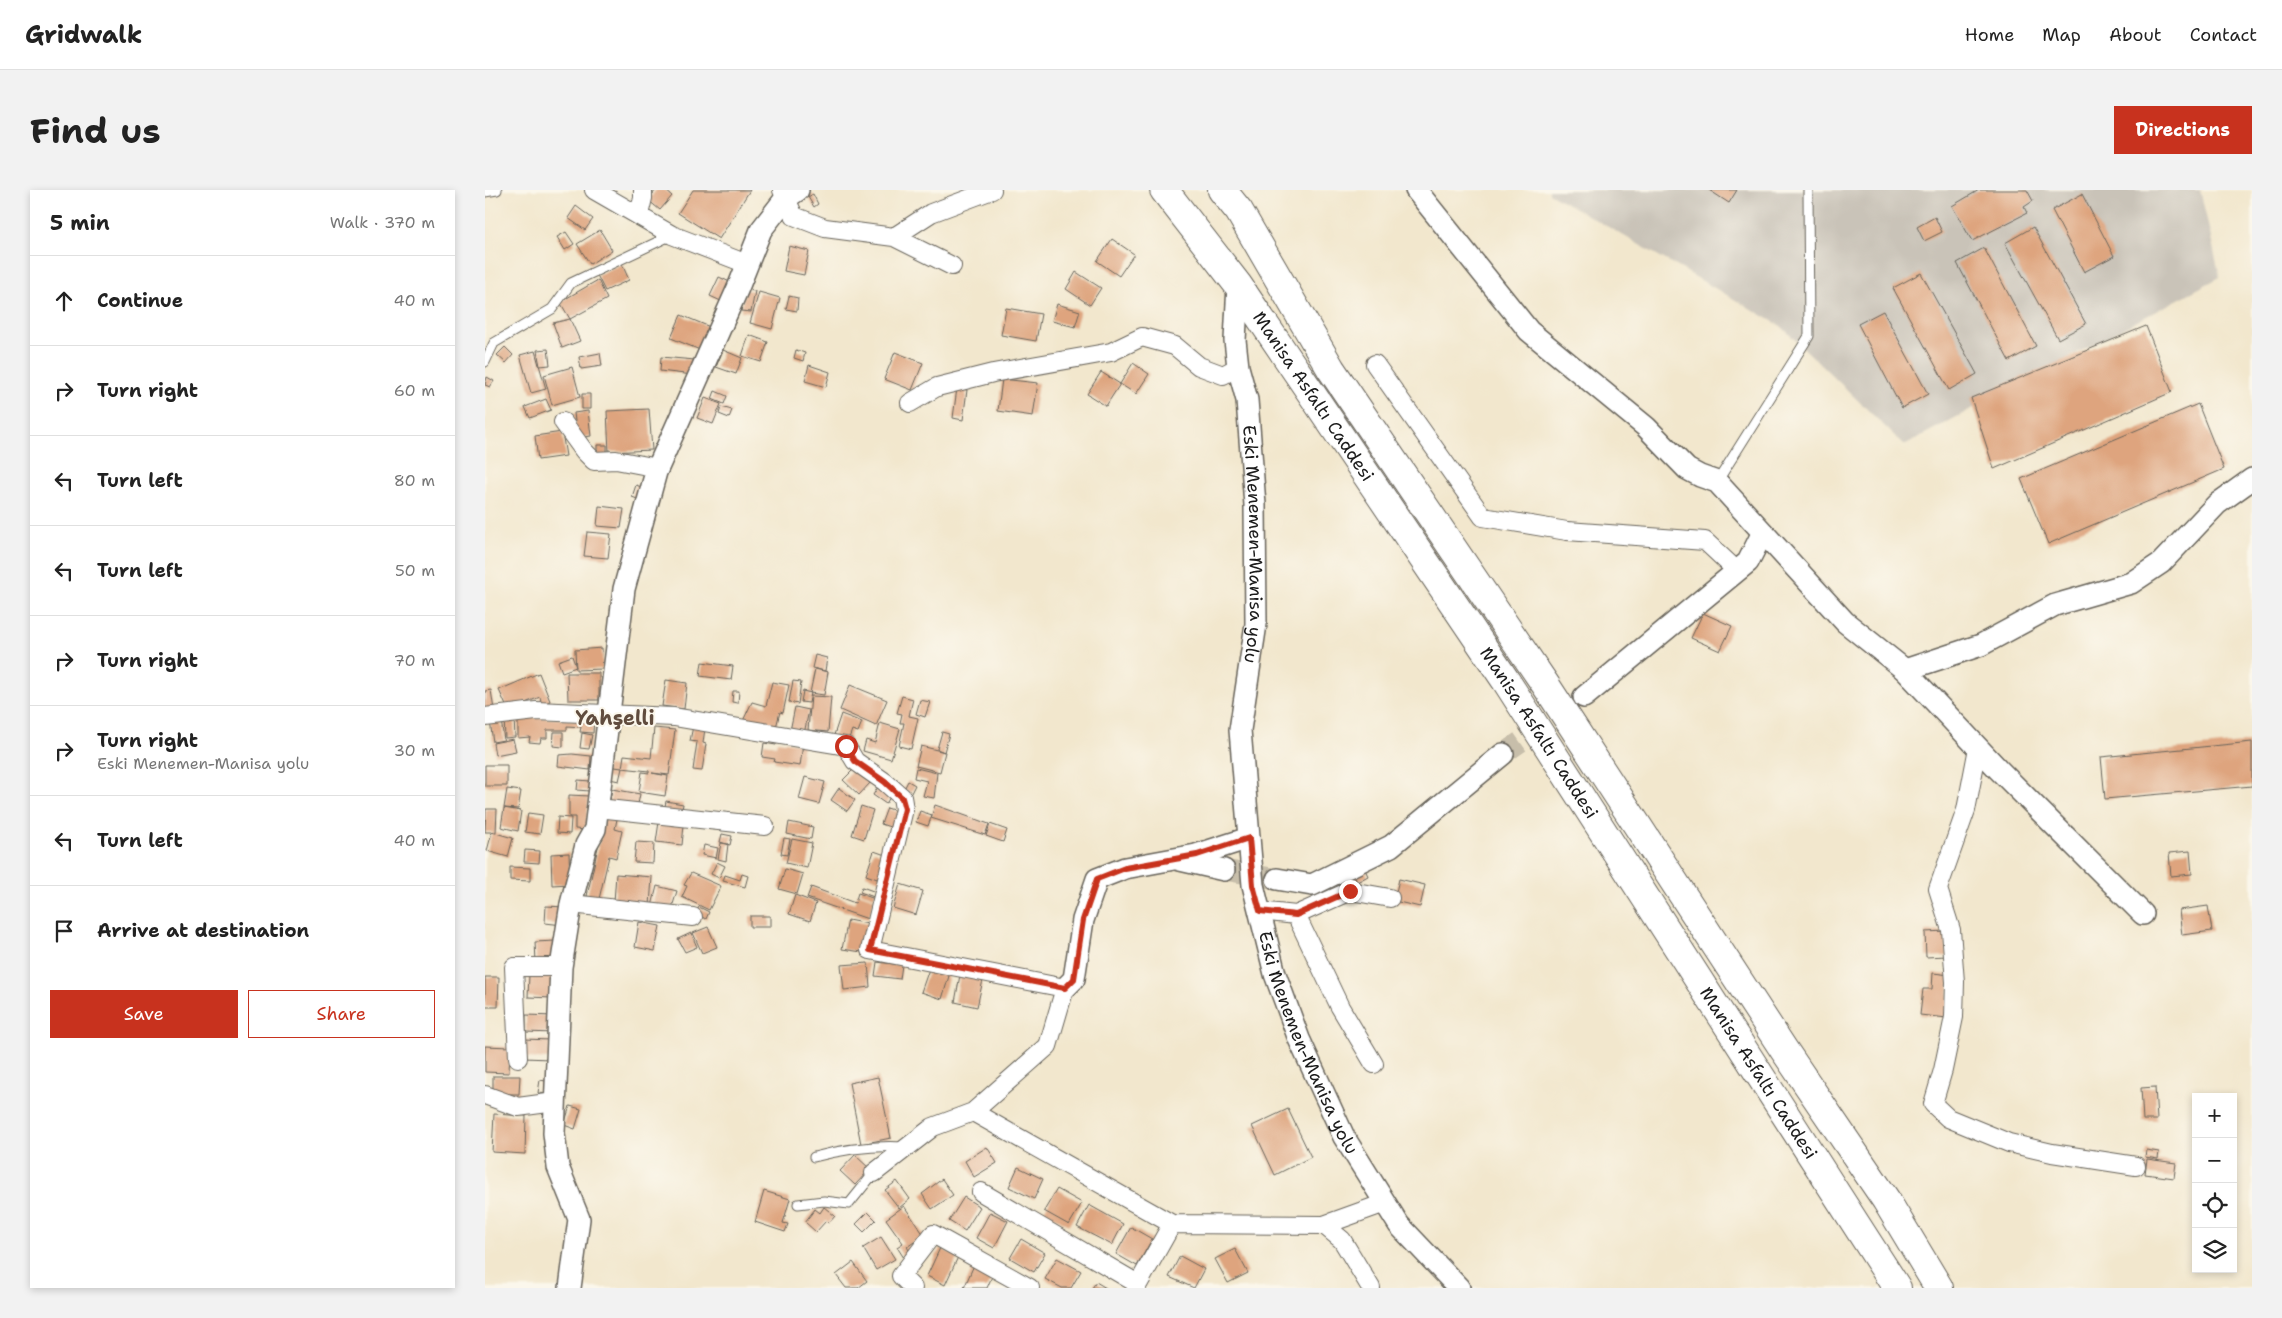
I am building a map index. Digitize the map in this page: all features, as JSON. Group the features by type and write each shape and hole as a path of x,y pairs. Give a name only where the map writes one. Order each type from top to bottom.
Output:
{"highway":[{"name":"Manisa Asfaltı Caddesi","path":"1164,190 1238,285 1506,682 1897,1288"},
{"name":"Manisa Asfaltı Caddesi","path":"1223,190 1239,212 1331,369 1545,684 1784,1050 1886,1200 1939,1288"}],"street":[{"path":"594,190 743,274"},
{"path":"639,215 643,190"},
{"path":"894,237 931,214 992,190"},
{"path":"1416,190 1529,331 1646,427 1687,469 1717,482 1762,534 1845,622 1905,670 1978,748 2143,914"},
{"path":"788,193 794,216 825,228 894,237 952,266"},
{"path":"570,1288 579,1219 558,1167 554,1134 561,967 571,904 586,846 595,829 624,589 658,468 761,230 788,193"},
{"name":"Eski Menemen-Manisa yolu","path":"1238,285 1235,340 1238,367 1247,400 1255,505 1256,624 1240,730 1253,885 1275,974 1299,1039 1344,1137 1399,1225 1459,1288"},
{"path":"910,403 937,387 993,373 1111,352 1142,337 1175,346 1199,366 1223,375 1238,367"},
{"path":"1375,364 1483,517 1567,532 1705,541 1737,571"},
{"path":"563,422 584,451 594,461 616,460 658,468"},
{"path":"1905,670 1981,645 2055,605 2131,583 2161,562 2217,504 2252,479"},
{"path":"1584,697 1748,562 1762,534"},
{"path":"485,717 536,710 674,717 846,746 855,761 885,782 902,798 905,809 870,950 1065,988"},
{"path":"1978,748 1966,810 1938,889 1951,930 1955,982 1954,1017 1943,1070 1933,1104 1948,1118 2009,1143 2136,1166"},
{"path":"1277,879 1312,885 1391,846 1503,754"},
{"path":"598,808 765,826"},
{"path":"874,1173 933,1127 973,1112 1047,1046 1065,988 1074,979 1083,920 1097,879 1125,868 1197,855 1249,838"},
{"path":"1174,859 1224,870"},
{"path":"1260,911 1296,915 1350,891 1390,898"},
{"path":"571,904 693,917"},
{"path":"1296,915 1341,1007 1374,1064"},
{"path":"519,1058 514,967 561,967"},
{"path":"485,1095 518,1107 555,1102"},
{"path":"973,1112 1172,1224 1324,1226 1385,1203"},
{"path":"981,1192 1137,1286 1172,1224"},
{"path":"1324,1226 1342,1240 1371,1288"},
{"path":"913,1288 901,1276 933,1234 1030,1288"}],"lane":[{"path":"485,192 497,190"},
{"path":"1717,482 1809,336 1808,190"},
{"path":"485,362 494,343 552,309 571,283 672,234"},
{"path":"814,1157 843,1149 887,1146 908,1147"},
{"path":"797,1204 824,1201 849,1204 874,1173"}],"shaded area":[{"path":"1549,190 2200,190 2220,277 1904,445 1781,326 1549,193"}],"building":[{"path":"656,190 665,190 672,196 660,210 648,200"},
{"path":"693,190 750,190 719,239 678,213"},
{"path":"1709,190 1737,190 1729,203"},
{"path":"1979,190 2027,190 2033,201 2024,207 2027,213 1972,241 1952,206"},
{"path":"813,194 818,204 814,207 808,197"},
{"path":"2082,194 2114,256 2084,272 2052,210"},
{"path":"576,206 593,219 585,230 568,218"},
{"path":"1935,217 1942,232 1924,241 1917,227"},
{"path":"2033,227 2086,324 2058,339 2005,243"},
{"path":"600,230 612,250 590,264 577,244"},
{"path":"566,232 574,244 565,250 557,237"},
{"path":"1112,239 1134,254 1119,276 1097,261"},
{"path":"789,246 809,251 804,275 784,271"},
{"path":"1984,248 2036,346 2009,361 1957,263"},
{"path":"622,264 629,280 605,291 597,275"},
{"path":"1076,272 1101,288 1090,305 1066,289"},
{"path":"1921,273 1977,374 1949,390 1893,288"},
{"path":"719,277 732,283 723,302 710,296"},
{"path":"598,280 607,299 570,319 560,302"},
{"path":"745,290 755,291 751,312 741,311"},
{"path":"759,292 780,298 772,329 750,323"},
{"path":"789,296 798,298 797,311 786,309"},
{"path":"1057,304 1080,311 1075,327 1052,321"},
{"path":"1006,308 1041,314 1036,341 1001,335"},
{"path":"1883,311 1928,394 1902,408 1858,324"},
{"path":"681,315 710,327 700,350 671,338"},
{"path":"570,319 580,341 562,348 553,323"},
{"path":"2146,326 2172,392 1994,469 1971,398"},
{"path":"749,335 768,342 761,362 742,356"},
{"path":"505,347 513,355 506,363 497,355"},
{"path":"548,349 550,365 540,366 537,350"},
{"path":"723,350 742,358 736,374 716,367"},
{"path":"796,350 805,353 803,361 794,358"},
{"path":"535,351 546,389 531,393 520,355"},
{"path":"895,352 923,363 912,390 884,379"},
{"path":"600,353 602,366 581,369 579,357"},
{"path":"661,357 695,360 693,375 660,371"},
{"path":"1133,363 1149,374 1136,394 1120,384"},
{"path":"809,365 830,372 826,387 805,381"},
{"path":"572,367 580,397 552,405 544,375"},
{"path":"1101,372 1120,384 1106,406 1087,394"},
{"path":"487,377 494,381 490,387 485,385"},
{"path":"1002,379 1038,383 1033,416 998,411"},
{"path":"957,388 967,390 963,420 953,418"},
{"path":"715,391 727,396 724,404 712,399"},
{"path":"582,394 590,394 590,409 582,409"},
{"path":"705,398 721,404 713,424 697,418"},
{"path":"546,399 551,410 530,418 525,407"},
{"path":"2198,404 2224,469 2048,544 2021,479"},
{"path":"721,407 732,410 729,418 719,414"},
{"path":"649,409 652,450 609,452 607,411"},
{"path":"588,411 591,436 577,438 574,413"},
{"path":"562,432 566,456 538,460 535,436"},
{"path":"597,445 607,445 607,456 597,455"},
{"path":"636,485 644,488 640,500 632,497"},
{"path":"599,506 624,509 621,528 597,526"},
{"path":"587,532 611,534 608,558 584,556"},
{"path":"1703,613 1732,626 1720,651 1691,638"},
{"path":"602,648 603,669 576,670 575,650"},
{"path":"815,655 827,658 825,671 812,668"},
{"path":"572,656 576,667 562,672 558,661"},
{"path":"702,662 733,666 731,680 700,676"},
{"path":"815,669 828,672 824,695 810,693"},
{"path":"539,673 550,701 542,705 540,697 508,710 499,690"},
{"path":"567,673 599,673 599,700 568,700"},
{"path":"666,680 687,683 684,709 662,706"},
{"path":"793,681 801,682 798,704 789,702"},
{"path":"772,682 789,685 783,713 780,712 775,731 742,723 752,702 766,706"},
{"path":"850,685 887,700 876,726 840,710"},
{"path":"491,690 494,710 485,711 485,691"},
{"path":"733,691 739,691 738,703 732,702"},
{"path":"803,691 811,693 809,703 801,702"},
{"path":"811,696 831,697 828,732 808,730"},
{"path":"902,696 913,699 909,716 918,718 911,749 899,746 904,723 900,723 902,714 897,713"},
{"path":"920,700 930,702 925,717 916,714"},
{"path":"795,707 809,710 804,734 790,731"},
{"path":"841,714 862,722 858,732 852,730 847,744 833,738"},
{"path":"518,717 594,720 593,733 580,732 581,727 567,726 567,730 547,730 547,738 541,738 540,743 529,742 530,737 518,738"},
{"path":"504,718 514,718 515,737 505,738"},
{"path":"501,720 504,740 493,742 490,721"},
{"path":"880,723 900,729 891,759 863,751 866,740 875,743"},
{"path":"693,726 705,728 703,743 706,744 702,771 693,770 697,742 690,741"},
{"path":"654,728 675,730 669,775 652,773 668,776 665,796 639,792 642,772 649,773 649,771 622,768 624,755 651,758"},
{"path":"554,732 563,732 563,747 553,746"},
{"path":"942,732 949,734 944,752 937,749"},
{"path":"582,733 592,735 589,749 580,748"},
{"path":"513,739 516,751 495,755 493,743"},
{"path":"777,741 803,744 800,766 774,762 775,759 762,757 764,743 776,745"},
{"path":"2252,742 2252,786 2105,799 2101,757"},
{"path":"921,746 945,752 940,772 916,766"},
{"path":"559,755 591,756 590,770 558,766"},
{"path":"485,765 507,765 507,786 485,786"},
{"path":"607,766 622,768 619,781 605,778"},
{"path":"855,768 870,783 859,795 843,780"},
{"path":"916,768 937,773 934,798 923,796 927,781 914,778"},
{"path":"805,777 825,782 819,804 799,799"},
{"path":"578,780 590,781 589,791 577,790"},
{"path":"908,781 915,785 911,793 904,789"},
{"path":"878,787 891,795 886,804 873,795"},
{"path":"839,788 855,800 847,811 831,800"},
{"path":"507,789 521,791 518,809 504,808"},
{"path":"612,789 640,794 637,809 609,804"},
{"path":"569,795 589,796 586,830 575,829 575,817 569,817"},
{"path":"666,801 683,804 681,815 664,812"},
{"path":"935,805 989,824 985,835 931,818"},
{"path":"861,806 873,810 864,839 852,835"},
{"path":"504,808 521,811 518,831 501,827"},
{"path":"887,808 899,812 893,828 881,824"},
{"path":"486,809 497,809 496,832 485,832"},
{"path":"920,811 932,815 928,826 916,822"},
{"path":"528,813 543,815 540,834 525,832"},
{"path":"605,816 617,819 615,829 622,831 616,858 609,856 599,899 587,896"},
{"path":"558,817 571,818 570,834 557,833"},
{"path":"659,822 684,825 682,845 656,842"},
{"path":"789,822 813,827 811,839 787,834"},
{"path":"990,824 1007,830 1003,842 986,836"},
{"path":"492,832 513,838 508,857 487,851"},
{"path":"722,834 732,836 730,845 720,842"},
{"path":"784,838 790,839 787,855 781,854"},
{"path":"792,839 812,843 807,868 786,863"},
{"path":"636,842 654,843 653,863 634,862"},
{"path":"721,843 728,844 726,861 718,859"},
{"path":"704,845 718,848 716,858 702,855"},
{"path":"525,850 540,851 539,863 524,862"},
{"path":"874,851 888,856 880,880 866,875"},
{"path":"2190,851 2192,874 2171,876 2169,853"},
{"path":"569,853 570,884 552,885 551,854"},
{"path":"717,862 725,866 719,878 711,874"},
{"path":"1363,865 1368,876 1357,882 1352,871"},
{"path":"510,867 530,868 530,881 510,880"},
{"path":"785,869 803,874 797,894 779,889"},
{"path":"691,873 721,886 709,910 682,897 687,886 684,885"},
{"path":"616,874 652,877 650,906 614,902"},
{"path":"742,874 748,876 745,887 723,881 725,875 740,880"},
{"path":"1399,879 1425,885 1420,907 1394,901"},
{"path":"900,884 923,891 916,915 893,908"},
{"path":"657,886 677,891 671,911 652,906"},
{"path":"811,887 855,903 858,893 875,899 868,919 807,898"},
{"path":"862,887 876,892 874,897 860,892"},
{"path":"795,895 816,903 810,921 789,914"},
{"path":"546,906 565,907 563,925 545,923"},
{"path":"2208,906 2212,931 2182,935 2179,910"},
{"path":"699,907 709,912 706,919 695,914"},
{"path":"750,916 770,916 770,927 750,927"},
{"path":"848,920 868,924 862,952 842,949"},
{"path":"639,922 660,926 655,951 635,947"},
{"path":"708,927 717,947 702,953 693,933"},
{"path":"1946,931 1947,956 1926,957 1925,932"},
{"path":"691,933 697,947 685,952 678,939"},
{"path":"555,941 555,961 536,962 535,942"},
{"path":"877,962 902,965 900,979 875,976"},
{"path":"868,963 870,987 844,990 841,965"},
{"path":"929,969 949,976 942,999 921,992"},
{"path":"1933,973 1950,975 1947,1018 1920,1015 1923,989 1932,989"},
{"path":"529,975 553,976 552,998 528,997"},
{"path":"960,975 983,980 977,1007 955,1002"},
{"path":"485,977 499,977 498,1007 485,1007"},
{"path":"526,1015 554,1016 553,1033 526,1032"},
{"path":"524,1039 550,1040 550,1059 524,1058"},
{"path":"485,1046 510,1047 509,1073 485,1072"},
{"path":"493,1076 520,1076 519,1094 493,1094"},
{"path":"878,1077 891,1138 861,1144 849,1083"},
{"path":"540,1080 551,1082 549,1094 538,1093"},
{"path":"2155,1087 2157,1120 2143,1120 2141,1088"},
{"path":"570,1106 581,1109 575,1129 564,1125"},
{"path":"1288,1109 1311,1157 1275,1175 1252,1126"},
{"path":"494,1114 526,1116 525,1154 492,1152"},
{"path":"987,1147 997,1163 974,1177 965,1161"},
{"path":"2146,1150 2159,1152 2158,1159 2145,1157"},
{"path":"855,1155 870,1169 855,1185 840,1171"},
{"path":"2147,1159 2176,1163 2174,1178 2145,1174"},
{"path":"1018,1167 1043,1179 1034,1199 1009,1187"},
{"path":"942,1179 953,1195 932,1209 922,1194"},
{"path":"897,1181 910,1199 899,1208 885,1190"},
{"path":"1057,1189 1082,1203 1069,1225 1044,1211"},
{"path":"764,1191 790,1199 783,1223 788,1224 785,1232 755,1222"},
{"path":"964,1197 980,1207 965,1231 949,1221"},
{"path":"1089,1205 1123,1224 1112,1245 1077,1227"},
{"path":"904,1206 924,1235 907,1247 911,1253 904,1258 897,1247 903,1243 886,1219"},
{"path":"824,1207 835,1216 829,1223 826,1221 816,1232 805,1222 815,1209 820,1213"},
{"path":"868,1212 876,1220 864,1232 856,1224"},
{"path":"990,1212 1008,1221 994,1248 976,1238"},
{"path":"1131,1227 1152,1239 1137,1266 1116,1254"},
{"path":"881,1237 895,1259 876,1270 863,1248"},
{"path":"1021,1239 1045,1253 1034,1272 1010,1258"},
{"path":"940,1248 958,1257 945,1285 927,1276"},
{"path":"1235,1249 1248,1273 1228,1283 1215,1259"},
{"path":"1180,1256 1204,1269 1194,1288 1169,1277"},
{"path":"1057,1258 1081,1271 1071,1288 1062,1288 1045,1279"},
{"path":"853,1262 867,1281 858,1288 846,1288 836,1275"},
{"path":"974,1265 993,1274 987,1288 964,1288"},
{"path":"1096,1282 1106,1288 1092,1288"}],"tunnel":[{"path":"1503,754 1576,703"},
{"path":"1224,870 1277,879"}],"district":[{"name":"Yahşelli","path":"615,718"}],"route":[{"path":"846,746 855,761 885,782 902,798 905,809 870,950 1065,988 1074,979 1083,920 1097,879 1125,868 1197,855 1249,838 1253,885 1260,911 1296,915 1350,891"}]}
